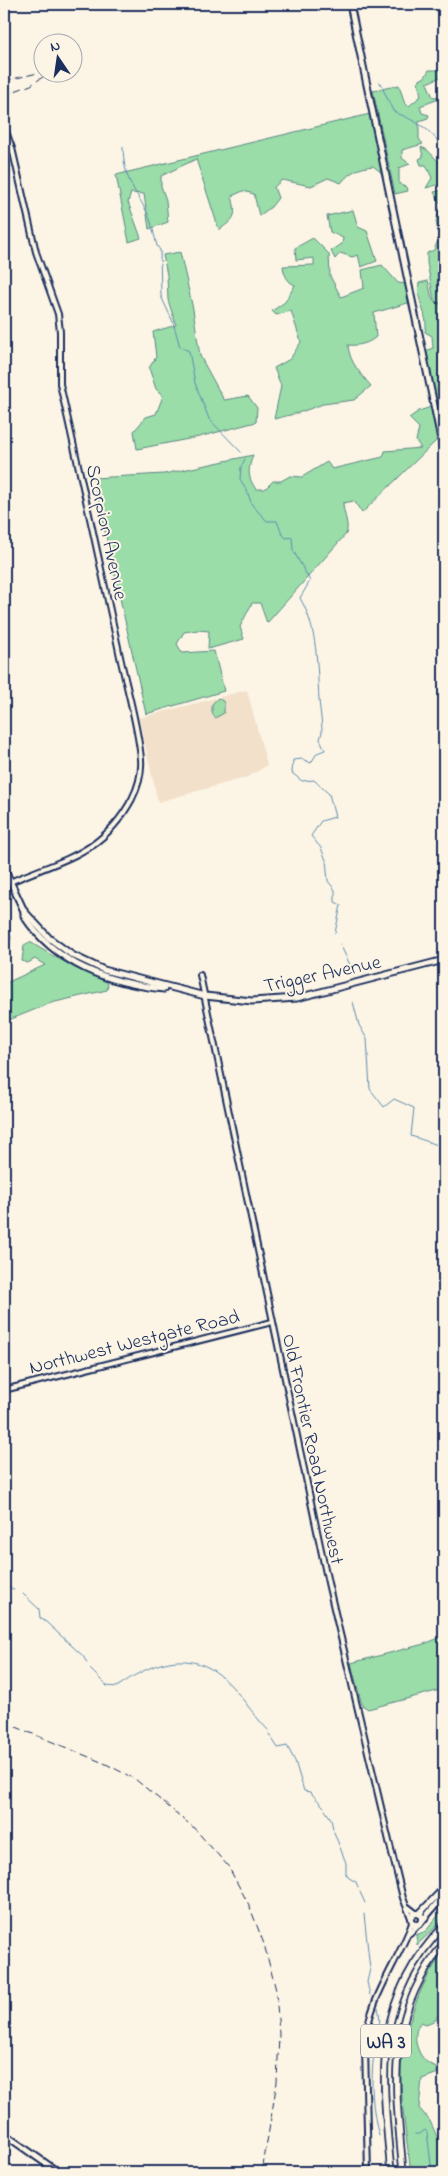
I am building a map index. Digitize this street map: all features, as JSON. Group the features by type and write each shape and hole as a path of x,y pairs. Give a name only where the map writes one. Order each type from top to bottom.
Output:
{"highway":[{"name":"WA 3","path":"390,2172 383,2086 386,2037 404,1984 422,1953 444,1926"},
{"name":"WA 3","path":"403,2172 396,2084 399,2041 411,1998 423,1973 444,1942"}],"main road":[{"path":"350,4 389,182 444,454"},
{"name":"Trigger Avenue","path":"4,868 24,911 49,938 66,951 91,966 176,990"},
{"name":"Trigger Avenue","path":"24,911 24,916 28,922 58,952 81,967 114,980 205,996 252,1001 297,998 444,960"},
{"path":"114,980 115,973"},
{"path":"414,1922 418,1914 444,1888"},
{"path":"414,1922 423,1920 444,1895"},
{"path":"418,1914 423,1920"},
{"path":"4,2134 58,2172"}],"street":[{"name":"Scorpion Avenue","path":"4,126 12,148 36,252 58,314 60,384 130,705 141,768 132,799 113,826 98,842 75,857 10,882"},
{"name":"Old Frontier Road Northwest","path":"200,975 328,1583 371,1769 406,1906 414,1922"},
{"name":"Northwest Westgate Road","path":"4,1390 272,1322"},
{"path":"406,1906 418,1914"},
{"path":"368,2172 367,2026 378,1992 414,1922"}],"shaded area":[{"path":"247,690 267,765 248,777 158,802 139,718"}],"green space":[{"path":"429,70 442,70 443,76 427,83 433,97 442,96 442,98 420,106 422,113 429,115 428,118 419,121 419,139 423,144 402,150 402,158 410,164 399,168 399,183 407,187 408,191 395,194 373,91 399,85 405,104 409,106 421,96 418,81 425,77"},
{"path":"370,114 382,173 373,166 359,169 341,183 328,178 311,186 282,180 274,187 278,198 271,207 259,216 254,194 243,191 232,196 234,216 219,230 196,159 161,176 161,186 166,200 168,222 149,229 144,194 131,193 128,202 141,238 129,242 116,175"},
{"path":"421,147 443,164 444,183 426,188 432,178 426,165 421,165 419,159 423,157"},
{"path":"444,190 444,305 435,301 444,307 444,372 442,375 443,388 441,395 444,397 444,435 425,351 433,348 432,336 425,332 426,320 418,290 419,283 428,281 432,299 434,300 427,253 434,250 439,238 436,221 441,205 434,192"},
{"path":"353,210 358,227 367,231 377,261 361,267 358,255 352,257 340,253 335,259 331,251 342,244 343,238 330,232 327,216"},
{"path":"313,238 329,254 330,276 341,297 364,288 362,270 382,265 398,283 407,284 411,302 374,313 376,337 363,344 348,345 353,362 371,386 354,400 323,404 274,419 281,386 274,368 290,359 301,342 291,311 276,315 272,311 285,302 295,285 286,277 283,266 314,265 314,258 296,260 295,248"},
{"path":"180,252 193,309 200,356 224,400 248,396 257,408 256,422 199,437 137,449 134,431 146,417 156,414 163,396 156,389 149,368 156,357 153,332 176,325 168,300 167,275 163,255"},
{"path":"431,407 437,440 362,513 354,501 343,503 347,527 346,534 267,623 260,603 252,603 240,627 244,639 208,649 209,631 184,632 177,644 182,653 214,651 224,691 146,714 93,478 164,474 253,455 249,469 251,481 256,489 265,489 273,481 281,481 290,476 302,477 327,462 332,469 383,457 385,451 421,448 416,441 419,428 409,418 419,411"},
{"path":"218,698 224,702 224,713 215,718 212,712 212,704"},
{"path":"30,942 53,956 108,983 107,990 51,1003 4,1022 4,984 45,965 35,959 28,963 22,961 24,945"},
{"path":"444,1636 444,1689 368,1709 362,1705 351,1663 424,1644"},
{"path":"444,1908 444,1919 417,1945 416,1935 426,1931"},
{"path":"444,1952 444,2011 438,2015 436,2020 426,2024 421,2022 416,2034 416,2041 424,2060 435,2066 438,2073 422,2079 419,2108 430,2121 443,2150 444,2172 411,2172 401,2081 403,2048 419,1995 426,1979"}],"water":[{"path":"4,919 11,938 4,959"}],"waterway":[{"path":"379,81 382,86"},
{"path":"383,89 393,111 428,130 444,150"},
{"path":"123,147 127,175 149,216 157,246 160,250 161,296 173,322 180,347 189,351 195,383 209,419 241,452"},
{"path":"442,182 444,167"},
{"path":"245,459 241,467 240,479 252,505 267,521 277,521 282,534 286,538 292,537 293,550 310,581 300,598 310,622 316,648 322,724 320,739 325,750 317,753 311,763 302,759 293,760 292,773 302,781 314,780 329,794 335,817 321,821 311,836 321,848 326,860 328,881 335,890 335,902 341,905 335,933"},
{"path":"340,944 352,969"},
{"path":"353,1002 359,1025 367,1039 370,1089 384,1107 394,1099 414,1108 411,1136 438,1145 444,1158"},
{"path":"4,1583 14,1590"},
{"path":"23,1594 39,1609 40,1618 83,1656 87,1663"},
{"path":"90,1669 107,1686 117,1687 155,1666 182,1661 196,1663 209,1668 222,1677 268,1730"},
{"path":"269,1734 278,1748 287,1746 295,1761 304,1791 310,1792 324,1807"},
{"path":"325,1810 331,1819 333,1829"},
{"path":"334,1832 346,1863 346,1874 356,1882 358,1887"},
{"path":"360,1892 365,1903"},
{"path":"364,1914 370,1969 367,1982 370,1995"},
{"path":"378,2008 379,2026 374,2054 372,2096 379,2136"},
{"path":"415,2134 420,2134 425,2130 427,2132 432,2172"}],"railway":[{"path":"4,81 32,74"},
{"path":"4,95 35,82"},
{"path":"4,1722 106,1764 135,1779 193,1827 228,1866 249,1905 264,1944 276,1990 279,2034 277,2082 262,2172"}]}
